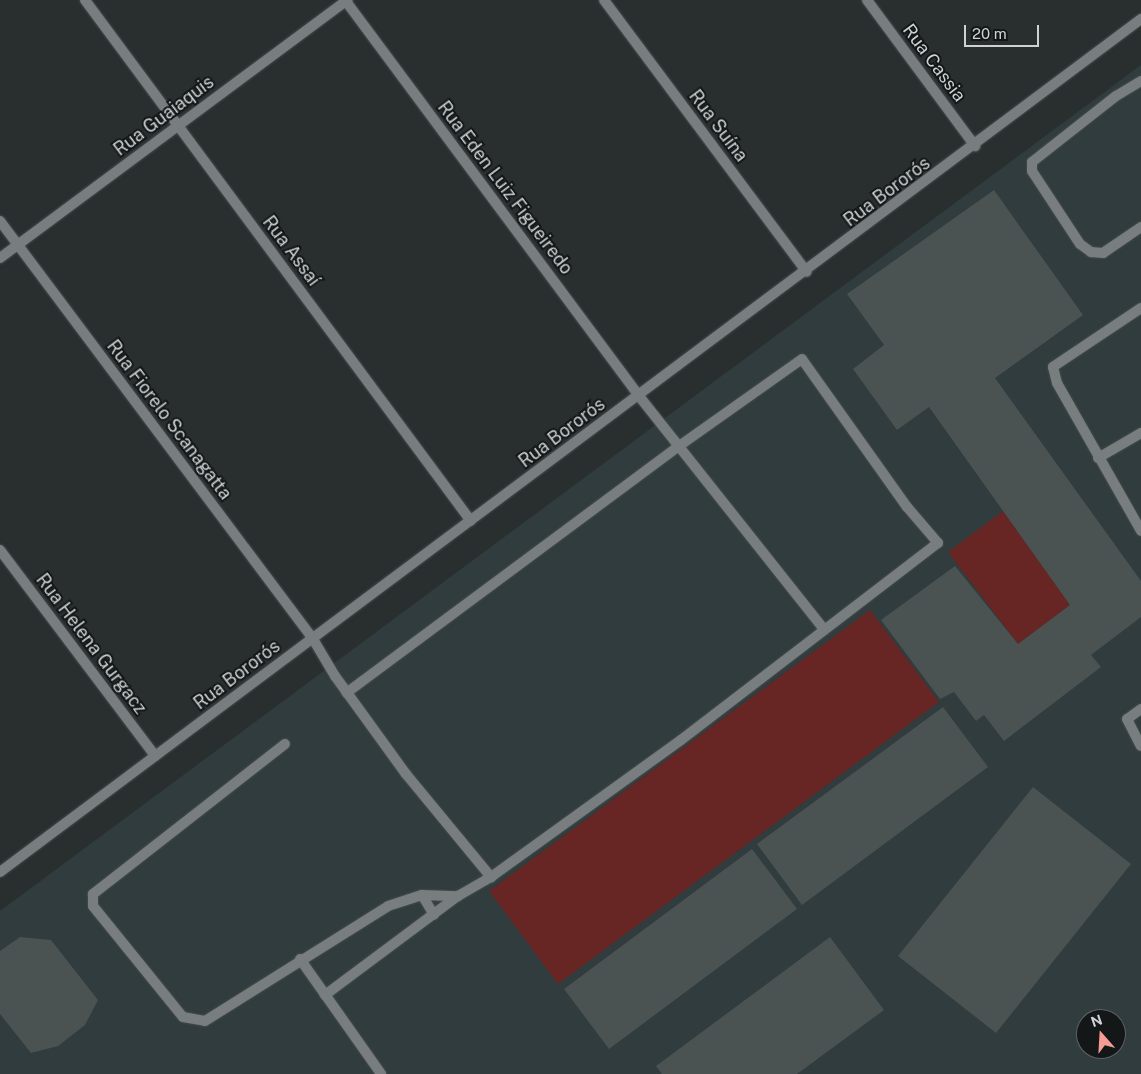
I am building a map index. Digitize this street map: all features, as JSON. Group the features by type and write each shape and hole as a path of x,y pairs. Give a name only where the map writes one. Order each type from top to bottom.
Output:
{"street":[{"name":"Rua Assaí","path":"85,0 471,521"},
{"name":"Rua Suína","path":"604,0 807,272"},
{"name":"Rua Cassia","path":"867,0 975,146"},
{"name":"Rua Guaiaquis","path":"0,258 346,1"},
{"name":"Rua Eden Luiz Figueiredo","path":"346,1 639,396 824,629"},
{"name":"Rua Bororós","path":"0,872 807,272 1141,19"},
{"path":"1141,81 1116,96 1032,162 1032,171 1080,244 1091,252 1103,253 1141,227"},
{"name":"Rua Fiorelo Scanagatta","path":"0,221 313,639 347,693 406,774 491,877"},
{"path":"1141,308 1096,336 1053,367 1057,383 1141,531"},
{"path":"325,995 458,896 491,877 681,740 938,543 907,507 802,359 679,446 347,693"},
{"path":"1098,458 1141,433"},
{"name":"Rua Helena Gurgacz","path":"0,550 155,756"},
{"path":"1141,709 1127,719 1141,746"},
{"path":"286,744 104,883 93,894 93,906 183,1017 205,1021 300,959 388,906 422,895 458,896"},
{"path":"422,895 434,915"},
{"path":"300,959 381,1074"}],"shaded area":[{"path":"1141,65 1141,1074 0,1074 0,911"},
{"path":"1003,511 1070,605 1018,644 948,552"},
{"path":"870,610 939,702 558,984 489,891"}],"building":[{"path":"994,190 1083,315 995,378 1141,581 1141,617 1091,655 1101,667 1004,741 984,715 976,721 954,692 940,699 881,620 955,566 1018,644 1070,605 929,407 897,430 853,369 884,345 847,294"},
{"path":"943,707 988,767 802,905 757,844"},
{"path":"1033,787 1131,864 996,1033 898,956"},
{"path":"752,849 797,909 609,1049 564,989"},
{"path":"20,937 51,940 98,1000 85,1025 58,1046 31,1053 0,1014 0,951"},
{"path":"830,937 884,1010 797,1074 662,1074 656,1066"}]}
